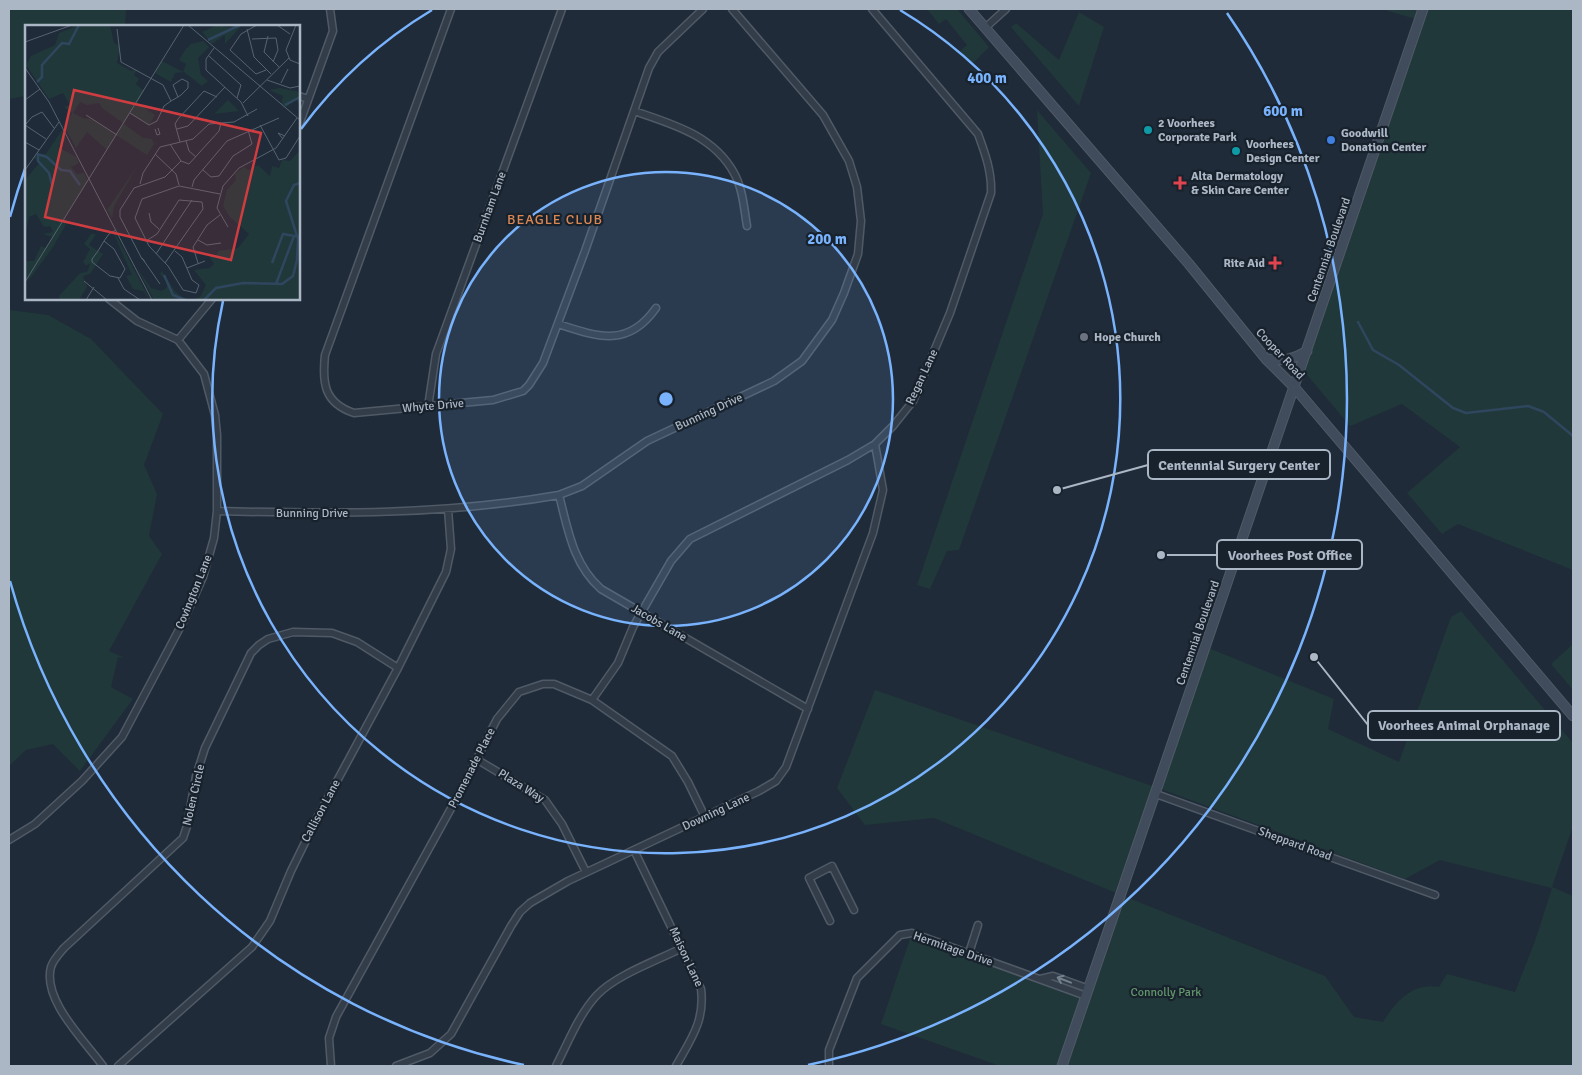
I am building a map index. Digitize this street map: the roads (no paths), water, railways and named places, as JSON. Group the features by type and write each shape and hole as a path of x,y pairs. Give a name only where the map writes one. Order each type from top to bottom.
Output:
{"main road":[{"name":"Cooper Road","path":"970,9 1189,264 1266,359 1295,388 1573,716"},
{"name":"Centennial Boulevard","path":"1062,1066 1423,9"},
{"path":"1266,359 1284,361 1295,358 1307,351"}],"street":[{"path":"300,122 333,31 330,9"},
{"name":"Whyte Drive","path":"451,9 325,355 323,376 328,394 334,401 354,414 493,400 523,391 536,376 558,324 649,68 658,52 703,9"},
{"name":"Burnham Lane","path":"428,407 436,354 562,9"},
{"name":"Bunning Drive","path":"217,511 311,514 410,513 448,510 559,495 582,486 647,441 774,381 802,361 832,320 858,254 861,221 857,187 849,161 823,115 732,9"},
{"name":"Regan Lane","path":"592,700 618,663 642,612 671,561 690,539 848,460 875,444 893,426 913,401 950,313 986,212 992,182 986,156 978,134 872,9"},
{"path":"986,28 1006,9"},
{"path":"300,96 308,99"},
{"path":"634,111 696,135 720,154 737,181 748,226"},
{"name":"Covington Lane","path":"9,840 35,824 82,781 122,737 183,622 203,577 214,538 217,511 217,435 209,387 199,364 178,340 137,321 110,300"},
{"path":"178,340 211,300"},
{"path":"558,324 592,335 618,336 639,328 656,308"},
{"name":"Downing Lane","path":"396,1066 430,1053 451,1034 520,912 530,903 586,872 759,791 781,776 808,709 873,533 882,501 881,475 875,444"},
{"name":"Jacobs Lane","path":"559,495 574,550 588,577 601,589 808,709"},
{"name":"Callison Lane","path":"118,1066 222,975 258,940 270,922 291,871 317,818 398,668 446,572 451,549 448,510"},
{"name":"Nolen Circle","path":"104,1066 54,999 50,985 51,967 64,948 183,838 196,776 205,748 251,652 268,639 293,632 318,632 345,637 398,668"},
{"name":"Promenade Place","path":"331,1066 329,1038 336,1017 497,719 519,692 543,684 554,684 592,700 672,756 688,782 705,817"},
{"name":"Plaza Way","path":"476,759 545,800 562,824 586,872"},
{"name":"Sheppard Road","path":"1156,794 1435,895"},
{"name":"Maison Lane","path":"634,850 701,989 703,1004 701,1020 676,1066"},
{"path":"830,921 809,878 832,866 854,910"},
{"path":"969,954 978,925"},
{"name":"Hermitage Drive","path":"830,1066 829,1050 857,978 900,935 912,933 1039,978 1053,976 1088,993"},
{"path":"556,1066 586,1010 597,995 611,983 682,948"}],"waterway":[{"path":"1358,322 1373,350 1399,365 1453,408 1466,413 1528,406 1544,412 1573,436"}],"place":[{"name":"2 Voorhees Corporate Park","path":"1148,130"},
{"name":"Goodwill Donation Center","path":"1331,140"},
{"name":"Voorhees Design Center","path":"1236,151"},
{"name":"Alta Dermatology & Skin Care Center","path":"1180,183"},
{"name":"Rite Aid","path":"1275,263"},
{"name":"Hope Church","path":"1084,337"},
{"name":"Centennial Surgery Center","path":"1057,490"},
{"name":"Voorhees Post Office","path":"1161,555"},
{"name":"Voorhees Animal Orphanage","path":"1314,657"}],"district":[{"name":"BEAGLE CLUB","path":"555,219"}],"park label":[{"name":"Connolly Park","path":"1166,992"}]}
